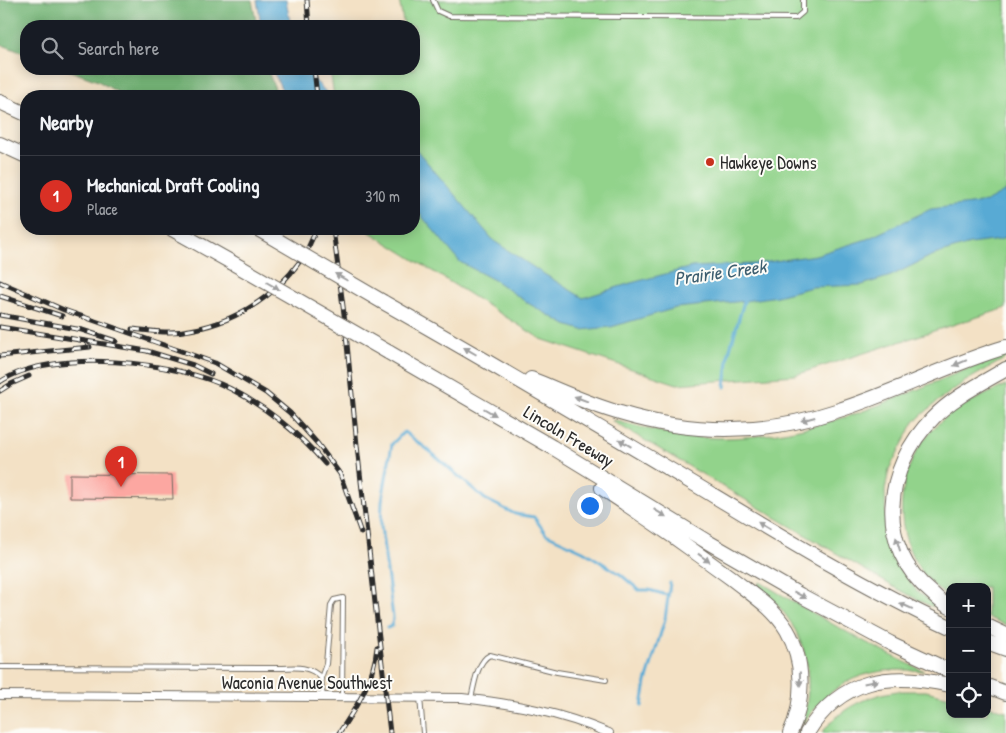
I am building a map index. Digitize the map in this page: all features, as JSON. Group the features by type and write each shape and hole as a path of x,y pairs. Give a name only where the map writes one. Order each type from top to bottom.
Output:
{"highway":[{"path":"0,102 20,111"},
{"path":"0,144 20,153"},
{"name":"Lincoln Freeway","path":"183,235 552,447 706,541 800,595 890,643 946,669"},
{"name":"Lincoln Freeway","path":"268,235 496,366 898,603 946,625"},
{"path":"496,366 618,413 661,424 703,430 753,429 796,422 836,411 916,381 975,356 1006,347"},
{"path":"946,604 909,570 899,547 893,524 892,495 898,471 910,445 933,417 968,391 1006,369"},
{"path":"552,447 571,467 706,559 773,611 786,630 798,661 800,675 795,722 790,733"},
{"path":"991,628 1006,635"},
{"path":"991,643 1006,649"},
{"path":"807,733 823,712 841,695 862,684 889,679 924,679 946,684"},
{"path":"991,687 1006,693"},
{"path":"991,695 1006,699"}],"street":[{"name":"Waconia Avenue Southwest","path":"0,695 420,697 471,699 503,702 547,711 609,733"}],"lane":[{"path":"433,0 438,10 448,16 796,18 803,12 803,0"},
{"path":"320,678 326,664 331,605 334,600 343,598 342,698"},
{"path":"471,699 481,663 485,657 490,655 557,672 606,680"},
{"path":"0,667 302,667 317,673 320,678 323,698"},
{"path":"420,697 423,733"}],"green space":[{"path":"0,0 252,0 256,20 20,20 20,52 0,44"},
{"name":"Hawkeye Downs","path":"399,0 1006,0 1006,308 795,375 677,384 541,339 375,235 420,235 420,90 333,90 331,75 420,75 420,20 403,20"},
{"path":"82,75 269,75 276,90 114,90 98,81"},
{"path":"1006,354 1006,358 964,382 914,422 889,469 885,490 886,528 900,569 917,591 934,604 932,607 892,586 612,421 704,438 734,438 788,431 858,413"},
{"path":"1006,385 1006,625 991,619 991,583 946,583 946,595 931,582 916,563 907,542 902,519 902,496 907,473 917,451 939,423 956,410"},
{"path":"760,582 861,640 924,671 886,671 854,678 827,696 802,725 807,704 808,684 803,648 796,631 786,616 758,586"},
{"path":"926,691 946,696 946,718 991,718 991,707 1006,711 1006,733 822,733 837,716 855,704 887,693"}],"water":[{"path":"257,0 286,0 290,20 260,20"},
{"path":"275,75 310,75 324,90 282,90"},
{"name":"Prairie Creek","path":"420,154 494,241 583,298 692,267 754,264 816,255 867,239 931,209 986,202 1006,191 1006,237 1000,240 970,244 931,256 891,276 862,285 812,287 777,296 745,301 676,308 611,327 582,330 566,325 526,302 496,281 460,262 420,214"}],"building":[{"path":"70,474 172,475 173,499 70,498"}],"waterway":[{"path":"725,387 729,352 745,298"},
{"path":"387,628 392,626 393,617 381,526 382,501 392,444 404,432 427,449 485,499 515,514 534,517 546,534 583,551 620,574 639,590 649,590 667,595"},
{"path":"642,706 646,682 665,619 670,583"}],"railway":[{"path":"307,0 309,20"},
{"path":"315,75 316,90"},
{"path":"132,329 168,332 183,331 230,318 249,308 282,282 296,266 308,248 313,235"},
{"path":"334,235 390,733"},
{"path":"0,282 64,310 215,363 266,393 290,413 317,443 340,474 361,533"},
{"path":"0,296 62,316"},
{"path":"0,315 82,330 116,341"},
{"path":"0,327 147,351 193,365 211,374"},
{"path":"0,356 90,347"},
{"path":"0,382 23,371 50,364 82,361 148,365 179,371 208,379 231,389 257,404 294,432 325,464"},
{"path":"0,391 29,376"},
{"path":"339,733 364,692 372,671 377,647"}],"place":[{"name":"Hawkeye Downs","path":"710,162"},
{"name":"Mechanical Draft Cooling","path":"121,487"}]}
